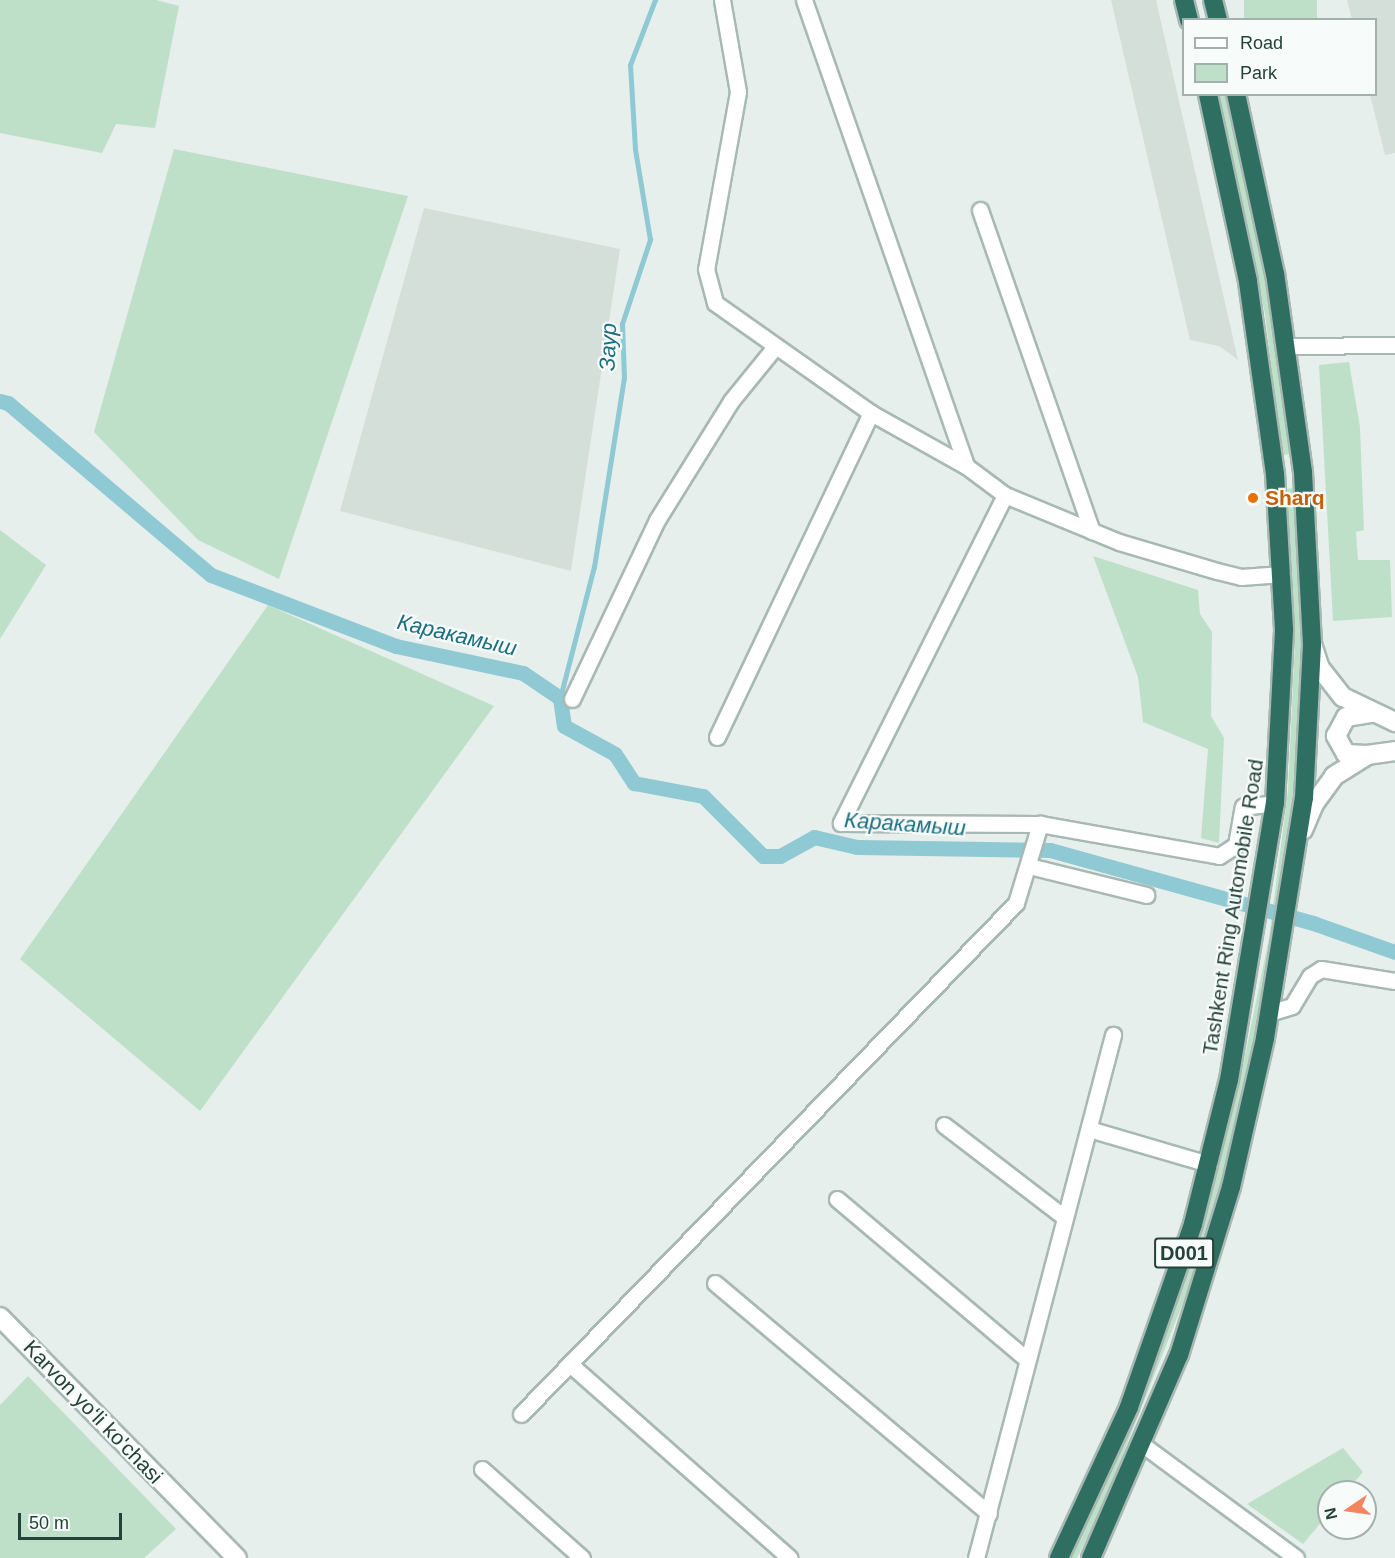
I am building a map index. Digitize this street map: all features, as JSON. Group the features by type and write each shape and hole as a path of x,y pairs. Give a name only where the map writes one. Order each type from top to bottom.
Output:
{"highway":[{"path":"1184,0 1188,18"},
{"path":"1213,0 1218,18"},
{"name":"Tashkent Ring Automobile Road","path":"1059,1558 1143,1371 1209,1164 1256,932 1275,803 1283,688 1282,574 1275,474 1248,280 1208,96"},
{"name":"D001","path":"1091,1558 1143,1445 1179,1356 1218,1234 1269,1013 1298,849 1312,644 1303,472 1287,346 1236,96"},
{"path":"1275,474 1303,472"}],"main road":[{"path":"1312,644 1320,668 1336,690 1372,713 1395,722"},
{"path":"1372,713 1346,717 1336,736 1346,754 1367,755 1395,751"},
{"path":"1298,849 1323,789 1367,755"},
{"name":"Karvon yo‘li ko'chasi","path":"0,1317 237,1558"}],"street":[{"path":"722,0 738,92 706,269 715,303 774,348 871,413 966,466 1005,495 1092,531 1241,577 1282,574"},
{"path":"804,0 966,466"},
{"path":"980,210 1092,531"},
{"path":"1287,346 1395,345"},
{"path":"572,699 657,520 731,401 774,348"},
{"path":"717,737 871,413"},
{"path":"1005,495 841,823 1040,824 1219,856 1236,845 1243,807 1275,803"},
{"path":"522,1414 572,1365 1016,903 1040,824"},
{"path":"1029,866 1146,894"},
{"path":"1269,1013 1292,1006 1310,976 1321,969 1395,981"},
{"path":"976,1558 989,1514 1025,1358 1113,1035"},
{"path":"944,1125 1064,1217"},
{"path":"1089,1129 1209,1164"},
{"path":"837,1199 1025,1358"},
{"path":"715,1283 989,1514"},
{"path":"572,1365 790,1558"},
{"path":"1143,1445 1296,1558"},
{"path":"482,1468 582,1558"}],"shaded area":[{"path":"1111,0 1156,0 1238,360 1219,346 1190,340"},
{"path":"1347,0 1395,0 1395,153 1385,155 1370,96 1377,96 1377,18 1352,18"},
{"path":"424,208 620,249 571,571 340,511"}],"green space":[{"path":"0,0 156,0 179,6 155,128 116,124 102,153 0,133"},
{"path":"1244,0 1317,0 1317,18 1244,18"},
{"path":"1218,96 1226,96 1246,171 1274,313 1291,454 1282,455 1265,314"},
{"path":"174,149 408,196 279,579 198,540 94,432"},
{"path":"1349,362 1360,427 1364,530 1356,532 1358,560 1390,560 1392,617 1333,621 1319,365"},
{"path":"1293,488 1303,676 1297,790 1277,940 1227,1162 1196,1270 1100,1512 1077,1558 1069,1558 1176,1303 1239,1085 1269,938 1288,791 1295,641 1286,489"},
{"path":"0,530 46,565 0,639"},
{"path":"1093,556 1198,590 1200,614 1212,632 1211,716 1224,738 1219,843 1201,838 1208,749 1143,722 1138,677"},
{"path":"268,605 494,706 200,1111 20,959"},
{"path":"28,1376 176,1529 144,1558 0,1558 0,1405"},
{"path":"1343,1448 1363,1472 1356,1480 1317,1480 1317,1527 1303,1544 1247,1504"}],"waterway":[{"name":"Заур","path":"560,698 594,567 624,378 622,324 650,240 635,149 630,65 655,0"},
{"name":"Каракамыш","path":"0,401 8,403 211,575 396,646 523,673 560,698 564,726 615,754 634,783 703,796 763,856 780,856 814,837 857,847 1050,850 1313,923 1395,952"}],"place":[{"name":"Sharq","path":"1253,498"}]}
